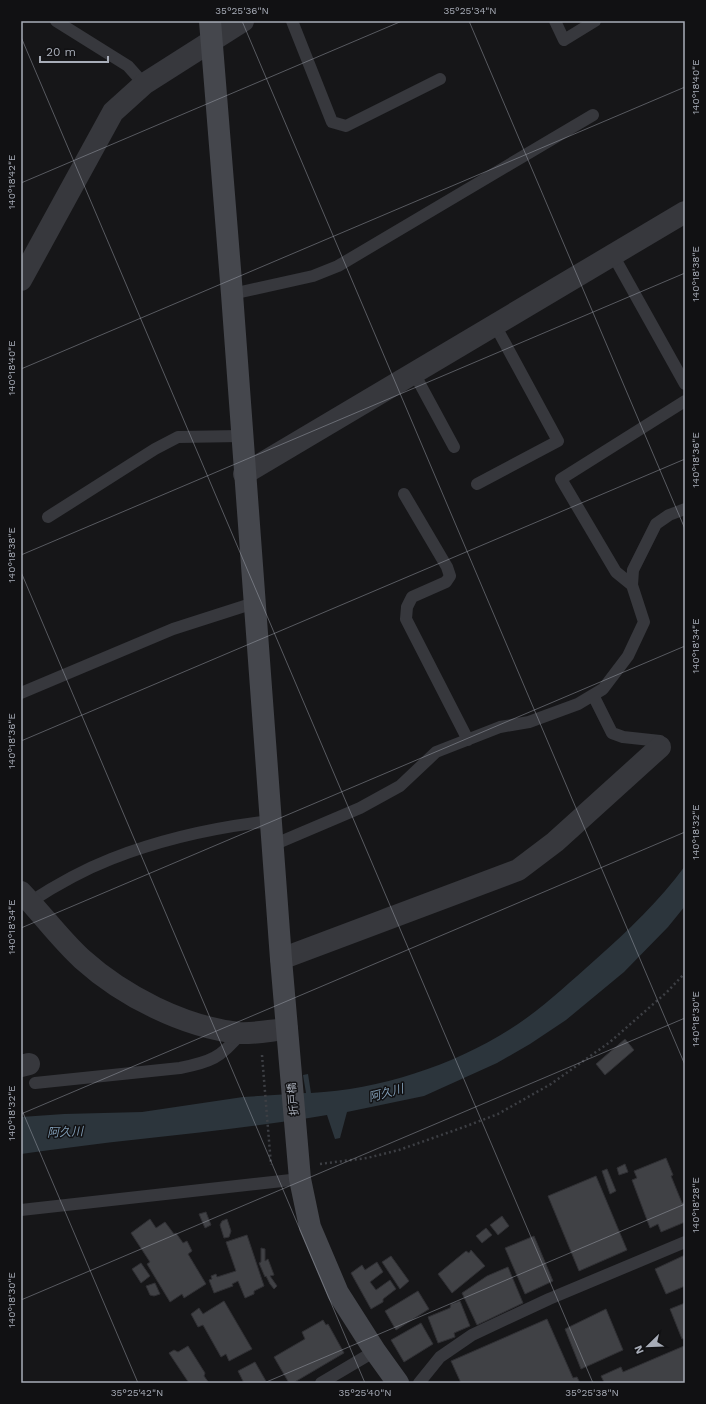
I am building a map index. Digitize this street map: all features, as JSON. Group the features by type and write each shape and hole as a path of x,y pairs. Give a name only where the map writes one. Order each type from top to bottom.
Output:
{"street":[{"path":"24,267 113,112 144,84 211,30 243,21"},
{"name":"折戸橋","path":"211,30 281,959 299,1168 310,1228 338,1293 375,1351 398,1383"},
{"path":"244,474 685,212"},
{"path":"281,959 518,870 555,842 660,747"},
{"path":"24,895 82,959 106,979 139,1000 203,1026 240,1033 288,1034"}],"lane":[{"path":"56,21 128,66 144,84"},
{"path":"292,21 332,122 346,126 440,79"},
{"path":"555,21 564,40 595,21"},
{"path":"232,294 313,276 338,266 593,115"},
{"path":"613,256 685,384"},
{"path":"477,484 558,441 495,325"},
{"path":"414,373 454,447"},
{"path":"632,585 616,572 561,479 685,401"},
{"path":"48,517 155,449 178,437 241,436"},
{"path":"404,494 447,567 450,576 446,582 412,597 407,607 406,619 468,740"},
{"path":"273,845 360,808 400,786 436,752 500,727 530,722 578,704 603,688 628,656 644,622 632,585 633,570 656,524 670,515 685,509"},
{"path":"21,693 174,629 254,603"},
{"path":"593,695 612,732 623,737 660,741 660,747"},
{"path":"24,895 54,886 110,859 141,848 236,825 271,822"},
{"path":"28,1071 180,1068 199,1064 220,1056 240,1033"},
{"path":"21,1210 299,1168"},
{"path":"419,1383 440,1357 472,1335 549,1300 685,1242"},
{"path":"321,1383 375,1351"}],"path":[{"path":"299,1168 367,1158 398,1150 498,1114 551,1084 610,1042 667,992 685,973"},
{"path":"262,1048 271,1163"}],"water":[{"name":"阿久川","path":"685,866 685,906 668,927 624,972 566,1020 530,1044 497,1063 424,1096 347,1112 340,1138 335,1139 327,1115 251,1126 21,1154 21,1117 64,1114 142,1112 243,1097 306,1093 303,1075 308,1074 311,1093 338,1091 392,1080 445,1062 495,1038 518,1024 548,1001 631,927 665,891"}],"building":[{"path":"625,1039 634,1050 605,1075 596,1064"},
{"path":"666,1158 673,1175 671,1176 682,1203 685,1203 685,1222 661,1232 658,1224 650,1228 632,1180 637,1178 634,1171"},
{"path":"625,1164 628,1172 619,1175 617,1168"},
{"path":"607,1169 616,1191 610,1194 602,1171"},
{"path":"596,1176 627,1250 579,1271 548,1196"},
{"path":"206,1212 211,1225 205,1228 199,1214"},
{"path":"502,1216 509,1226 498,1235 490,1225"},
{"path":"150,1219 156,1228 165,1222 183,1243 187,1241 192,1251 188,1254 206,1284 184,1298 182,1294 170,1302 147,1264 150,1262 131,1233"},
{"path":"227,1219 231,1231 229,1237 224,1238 220,1225 222,1221"},
{"path":"486,1228 492,1235 482,1243 476,1236"},
{"path":"247,1235 264,1286 254,1291 254,1294 245,1298 238,1281 232,1284 233,1286 214,1293 209,1280 212,1279 211,1276 216,1274 217,1277 236,1271 226,1242"},
{"path":"534,1236 553,1281 525,1294 505,1248"},
{"path":"261,1248 265,1249 265,1261 268,1259 274,1275 270,1276 277,1286 274,1289 266,1276 265,1277 259,1263 261,1262"},
{"path":"471,1250 485,1266 452,1293 438,1274 466,1251 469,1253"},
{"path":"685,1255 685,1286 666,1294 655,1269"},
{"path":"391,1256 409,1281 400,1289 382,1262"},
{"path":"377,1262 383,1272 370,1282 376,1290 390,1280 396,1289 383,1299 383,1302 371,1309 351,1273 362,1265 365,1270"},
{"path":"141,1263 150,1276 141,1283 132,1269"},
{"path":"508,1267 523,1303 477,1325 462,1293 487,1276"},
{"path":"155,1283 160,1294 154,1296 150,1295 146,1286"},
{"path":"418,1291 429,1309 396,1330 385,1311"},
{"path":"224,1301 252,1349 229,1361 226,1354 221,1357 203,1325 198,1327 191,1314 199,1308 203,1314"},
{"path":"460,1301 470,1326 454,1333 455,1337 438,1343 428,1317 450,1308 451,1304"},
{"path":"685,1303 685,1338 682,1339 670,1309"},
{"path":"606,1309 623,1350 581,1369 565,1329"},
{"path":"547,1319 573,1378 577,1377 580,1383 461,1383 451,1361"},
{"path":"323,1320 326,1325 328,1324 344,1353 293,1383 289,1383 274,1357 305,1339 302,1332"},
{"path":"421,1323 433,1344 404,1362 391,1340"},
{"path":"188,1346 205,1373 204,1376 209,1383 189,1383 169,1353 174,1350 178,1352"},
{"path":"684,1346 685,1382 602,1383 604,1382 601,1376 621,1367 623,1372"},
{"path":"255,1362 267,1383 244,1383 238,1371"}]}
